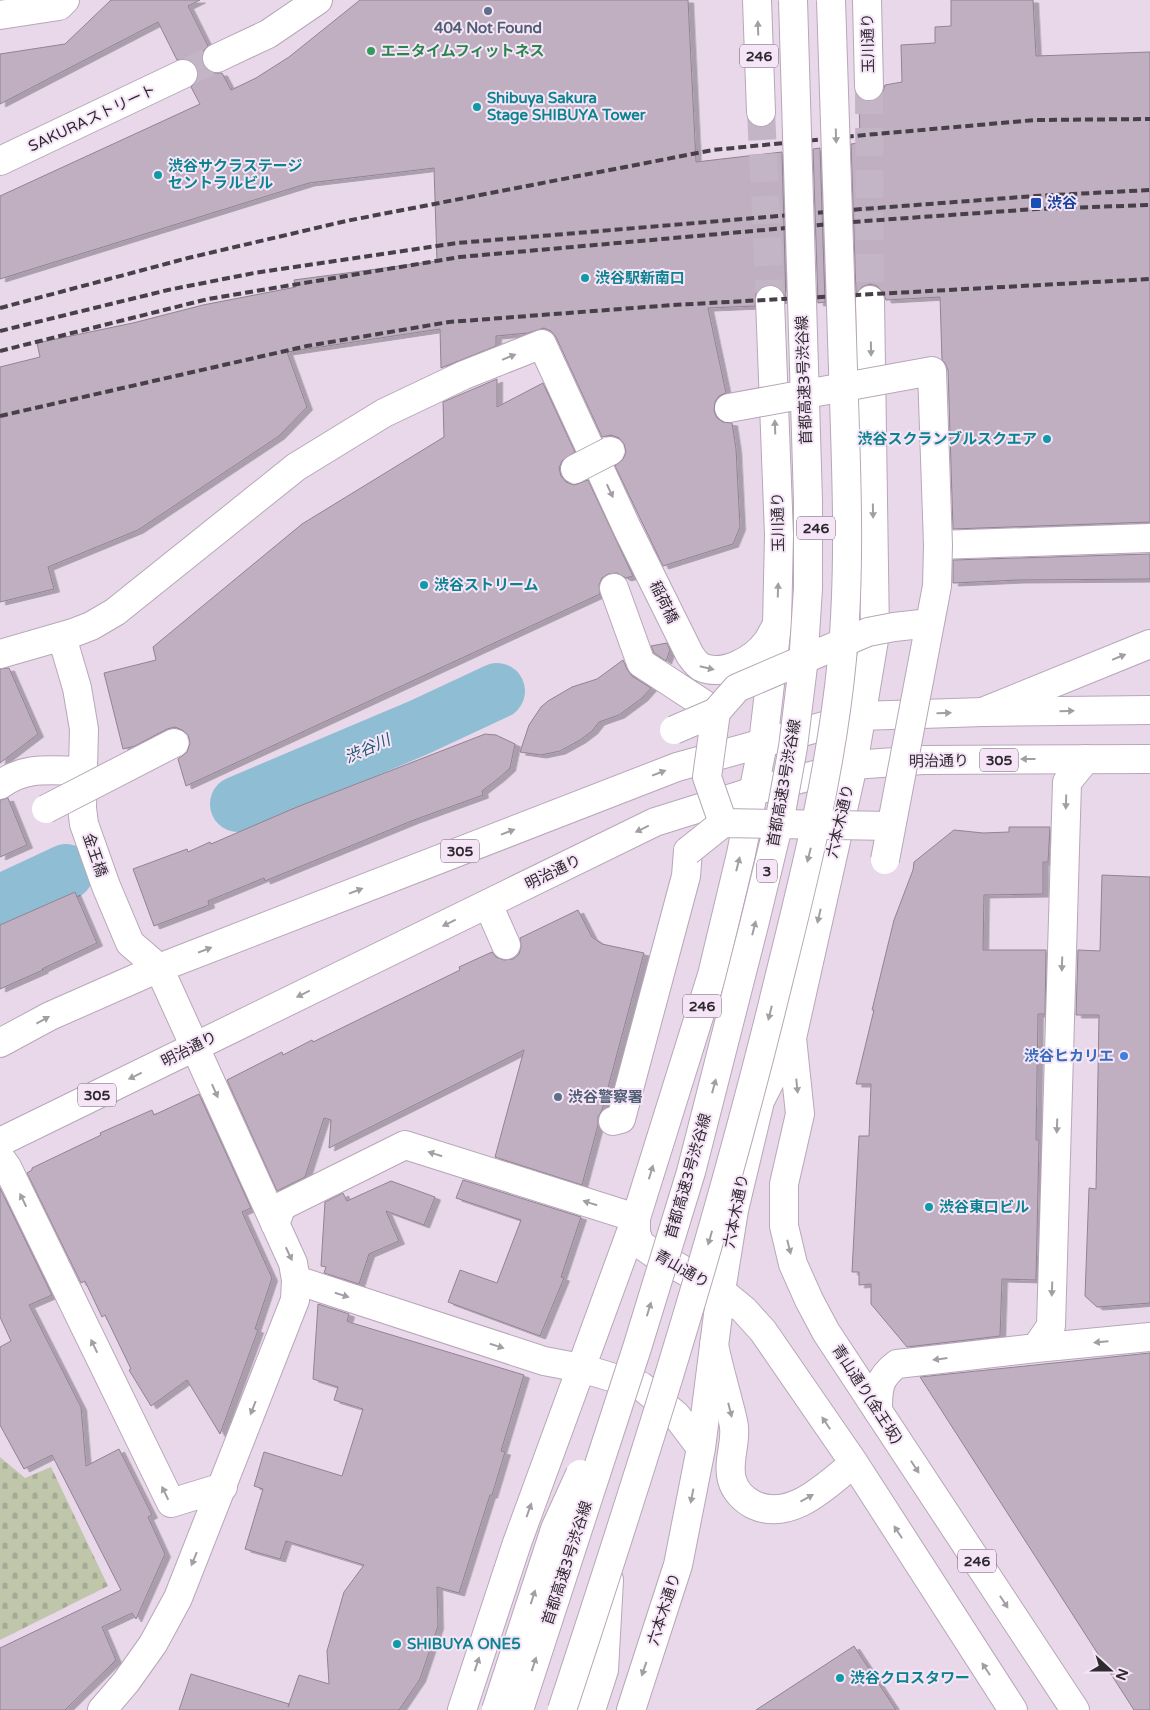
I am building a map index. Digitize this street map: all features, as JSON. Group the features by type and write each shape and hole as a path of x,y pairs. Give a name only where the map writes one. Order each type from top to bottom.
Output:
{"main road":[{"path":"0,15 58,6 65,0"},
{"path":"217,58 268,34 318,0"},
{"name":"246","path":"757,0 761,112"},
{"name":"首都高速3号渋谷線","path":"519,1710 637,1348 691,1172 780,818 792,747 803,666 808,588 808,501 793,0"},
{"name":"246","path":"798,0 802,100"},
{"path":"830,0 832,95"},
{"path":"562,1710 610,1564 727,1177 761,1052 816,827 831,744 842,660 847,581 846,486 830,0"},
{"name":"玉川通り","path":"867,0 869,86"},
{"name":"SAKURAストリート","path":"0,161 183,74"},
{"name":"玉川通り","path":"763,743 776,625 779,536 770,300"},
{"name":"246","path":"860,716 874,634 870,300"},
{"name":"246","path":"636,1218 712,975 763,743 810,653 816,580 816,485 807,301"},
{"name":"246","path":"838,302 843,560 838,643 860,716"},
{"name":"稲荷橋","path":"62,637 91,626 115,612 296,467 384,413 464,375 542,344 627,528 650,571 690,656 698,666 709,670 722,670 735,665 752,656 767,642 776,625"},
{"path":"729,408 932,371 938,545 937,586 885,860 899,863"},
{"path":"576,469 610,451"},
{"path":"938,545 1150,538"},
{"path":"614,588 641,663 716,712"},
{"path":"674,730 716,712 738,688 868,632 930,623"},
{"path":"0,654 62,637"},
{"name":"金王橋","path":"62,637 77,688 84,728 82,808 84,824 106,886 130,943 160,968"},
{"path":"983,712 1150,644"},
{"name":"305","path":"0,1043 50,1016 160,968 676,767 860,716 1150,710"},
{"path":"716,712 707,777 723,823"},
{"name":"六本木通り","path":"631,1710 678,1565 701,1448 721,1291 734,1210 760,1100 792,1038 853,766 860,716"},
{"path":"46,810 174,744"},
{"path":"1036,1348 1051,1326 1067,782 1086,759"},
{"name":"明治通り","path":"0,1142 655,822 754,790 853,766 923,760 1150,759"},
{"path":"0,785 11,777 27,772 83,772"},
{"path":"617,1120 686,876 688,851 723,823 891,826"},
{"path":"488,904 506,945"},
{"path":"102,1710 126,1682 153,1644 178,1598 223,1488 295,1300 296,1280 293,1263 160,968"},
{"name":"青山通り(金王坂)","path":"792,1038 800,1114 784,1184 784,1226 793,1264 826,1332 1075,1710"},
{"path":"275,1224 282,1206 405,1145 636,1218 517,1543 462,1710"},
{"path":"0,1157 7,1167 170,1503 223,1488"},
{"name":"青山通り","path":"636,1218 636,1233 640,1244 721,1291"},
{"path":"296,1280 544,1361 581,1368 641,1386 676,1415 701,1448"},
{"name":"246","path":"721,1291 744,1310 763,1331 854,1463 1013,1710"},
{"path":"878,1411 880,1382 886,1371 897,1364 1150,1337"},
{"path":"714,1345 734,1428 730,1467 732,1481 738,1492 748,1502 760,1508 773,1510 787,1508 809,1498 854,1463"},
{"path":"496,1710 555,1529 637,1348"},
{"path":"591,1710 604,1670 610,1564"}],"green space":[{"path":"0,1457 25,1478 51,1467 108,1586 0,1640"}],"building":[{"path":"111,0 200,0 188,6 208,46 202,56 203,64 209,71 222,73 231,90 256,78 289,57 360,0 688,0 696,162 782,152 786,304 783,291 777,286 769,284 761,287 756,292 755,306 708,308 726,393 719,396 715,402 714,411 717,418 723,422 732,423 736,449 740,527 733,544 663,566 615,466 623,459 626,452 624,444 619,438 611,435 602,437 556,337 551,331 544,328 528,333 496,336 496,346 441,368 440,329 287,352 307,407 279,436 138,530 48,567 54,589 0,602 0,367 40,357 37,343 133,323 203,305 296,287 294,280 437,261 434,168 309,183 0,279 0,196 200,104 191,87 196,82 198,76 197,67 191,61 185,59 177,60 158,22 0,104 0,54 65,44"},
{"path":"951,0 1033,0 1036,56 1150,52 1150,522 953,529 948,370 942,360 940,297 886,300 883,292 877,286 870,284 862,287 856,293 851,144 860,143 859,97 869,102 877,100 882,94 885,85 902,82 901,45 935,43 935,27 951,26"},
{"path":"820,148 825,302 818,303 813,149"},
{"name":"渋谷ストリーム","path":"497,379 497,407 543,383 575,452 562,461 559,468 561,476 566,482 574,485 588,480 633,576 626,578 617,573 608,574 602,578 599,585 600,594 186,786 178,759 187,752 190,743 188,735 182,730 175,727 167,729 135,746 123,749 104,673 156,660 153,647 302,524 444,437 443,402"},
{"path":"1150,554 1150,579 1018,580 953,583 953,560"},
{"path":"667,643 670,650 666,661 654,653 651,646"},
{"path":"623,660 632,676 651,688 642,698 619,715 599,722 592,731 580,740 560,751 541,755 520,752 529,725 541,707 572,687 597,679"},
{"path":"9,668 38,734 0,763 0,669"},
{"path":"485,734 496,735 515,744 510,768 482,791 483,795 414,820 265,881 264,878 208,901 209,905 154,926 133,869 187,849 188,852 210,842 211,844 297,807"},
{"path":"8,798 27,845 0,857 0,800"},
{"path":"1009,827 1050,827 1048,862 1043,862 1043,894 984,895 983,950 1046,950 1045,1014 1038,1014 1036,1140 1039,1140 1036,1280 1002,1279 1000,1336 907,1347 871,1304 871,1284 859,1285 859,1272 852,1272 859,1136 869,1136 871,1084 856,1084 894,920 913,870 914,862 954,830 983,833 1009,832"},
{"name":"渋谷ヒカリエ","path":"1102,875 1150,877 1150,1303 1097,1307 1085,1296 1089,1188 1096,1189 1099,1015 1076,1015 1078,950 1100,951"},
{"path":"75,892 97,943 0,989 0,925"},
{"path":"578,910 592,937 602,944 644,953 602,1110 598,1117 598,1125 582,1185 495,1157 524,1050 329,1148 331,1120 324,1118 305,1177 277,1191 227,1080 282,1052 283,1055 312,1040 313,1042 460,970 459,967 492,952 496,957 504,960 513,959 519,954 521,947 520,938"},
{"path":"199,1094 251,1208 242,1212 272,1278 255,1329 258,1330 220,1434 187,1380 151,1406 129,1370 131,1369 105,1315 102,1317 85,1281 81,1283 27,1173 32,1168 101,1135 100,1133 152,1110 154,1115"},
{"path":"463,1180 581,1217 561,1277 564,1278 540,1336 448,1302 460,1270 497,1283 521,1220 456,1198"},
{"path":"391,1181 435,1197 424,1225 386,1211 399,1241 369,1254 359,1284 324,1273 326,1267 321,1266 325,1202 343,1193 347,1201"},
{"path":"0,1188 52,1295 29,1305 81,1407 86,1466 119,1449 152,1515 148,1517 165,1554 136,1619 132,1613 102,1627 116,1660 65,1710 0,1710 0,1648 121,1590 52,1455 24,1469 0,1425 0,1347 11,1341 0,1317"},
{"path":"318,1304 349,1314 347,1321 352,1323 524,1375 501,1451 505,1452 459,1593 437,1587 438,1626 420,1679 399,1710 179,1710 191,1674 289,1704 288,1707 299,1675 329,1684 327,1651 344,1592 364,1565 286,1541 280,1559 245,1549 263,1489 254,1486 264,1452 342,1476 363,1409 334,1400 338,1387 313,1379"},
{"path":"1150,1353 1150,1710 1134,1710 920,1377"},
{"name":"渋谷クロスタワー","path":"854,1646 896,1710 756,1710"}],"waterway":[{"name":"渋谷川","path":"238,804 420,727 497,691"},
{"name":"渋谷川","path":"0,903 66,872"}],"tunnel":[{"path":"183,74 217,58"},
{"path":"869,86 870,300"},
{"path":"761,112 770,300"}],"railway":[{"path":"0,308 188,258 346,221 713,150 1035,120 1150,119"},
{"path":"0,331 168,290 254,273 457,243 863,209 1035,196 1150,190"},
{"path":"0,351 208,299 460,257 865,221 1036,209 1150,205"},
{"path":"0,416 307,346 449,322 673,305 1150,279"}],"place":[{"name":"404 Not Found","path":"488,11"},
{"name":"エニタイムフィットネス","path":"371,51"},
{"name":"Shibuya Sakura Stage SHIBUYA Tower","path":"477,107"},
{"name":"渋谷サクラステージ セントラルビル","path":"158,175"},
{"name":"渋谷","path":"1036,203"},
{"name":"渋谷駅新南口","path":"585,278"},
{"name":"渋谷スクランブルスクエア","path":"1047,439"},
{"name":"渋谷ストリーム","path":"424,585"},
{"name":"渋谷ヒカリエ","path":"1124,1056"},
{"name":"渋谷警察署","path":"558,1097"},
{"name":"渋谷東口ビル","path":"929,1207"},
{"name":"SHIBUYA ONE5","path":"397,1644"},
{"name":"渋谷クロスタワー","path":"840,1678"}]}
